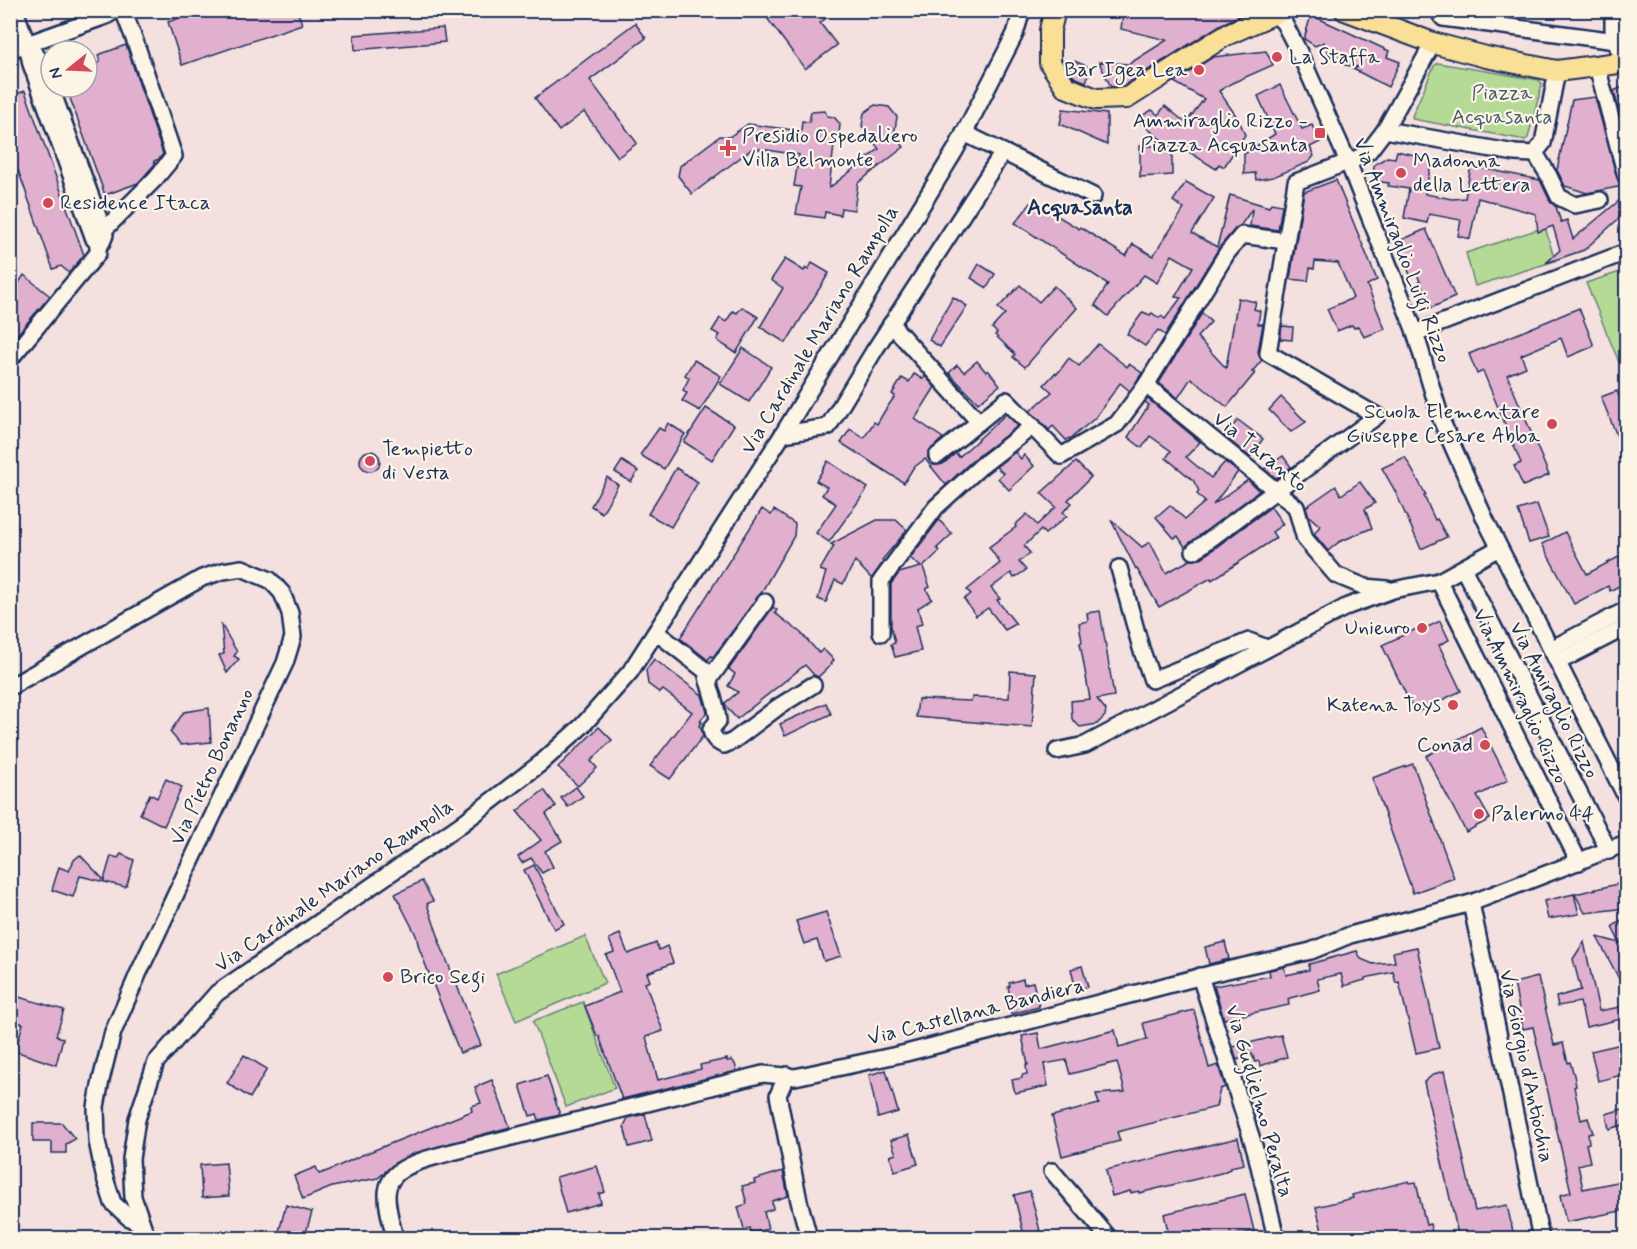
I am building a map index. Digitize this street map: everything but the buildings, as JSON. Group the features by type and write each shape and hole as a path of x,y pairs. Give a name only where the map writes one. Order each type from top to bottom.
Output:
{"main road":[{"path":"1055,10 1050,30 1050,63 1066,87 1096,99 1126,98 1226,35 1275,11"},
{"path":"1345,10 1433,43 1486,57 1557,71 1625,62"}],"street":[{"path":"15,10 27,44 30,64 94,239 101,236 174,156 123,10"},
{"path":"10,50 106,16 116,10"},
{"name":"Via Cardinale Mariano Rampolla","path":"140,1224 133,1197 131,1159 137,1119 156,1062 217,993 460,825 541,763 583,725 630,672 783,434 964,133 1016,34 1022,10"},
{"path":"1437,10 1443,18 1616,40"},
{"path":"1613,10 1613,30 1625,62"},
{"name":"Via Ammiraglio Luigi Rizzo","path":"1275,11 1299,52 1348,162 1415,333 1442,422 1499,548 1626,796"},
{"path":"1194,551 1377,416 1268,353 1296,182 1348,162 1369,151 1385,130 1433,43"},
{"path":"1597,66 1626,176"},
{"path":"1535,153 1543,143 1557,71"},
{"path":"1385,130 1515,153 1535,153"},
{"path":"964,133 1093,196"},
{"path":"783,434 828,427 891,324 1003,152"},
{"path":"1535,153 1550,176 1559,196 1575,205 1600,200"},
{"path":"937,456 1006,400 1061,456 1117,424 1146,385 1227,253 1242,235 1285,241"},
{"path":"10,359 98,253 101,236"},
{"path":"1415,333 1626,252"},
{"path":"891,324 979,422"},
{"name":"Via Taranto","path":"1146,385 1296,507 1305,539 1336,575 1365,587 1393,590"},
{"path":"881,633 881,581 936,507 980,467 1033,426"},
{"path":"1057,751 1085,745 1348,606 1393,590 1439,581 1499,548"},
{"name":"Via Pietro Bonanno","path":"10,687 202,578 223,571 242,568 270,580 282,593 290,613 293,637 285,663 140,972 114,1032 101,1080 96,1107 97,1141 104,1175 113,1203 128,1217 140,1224 147,1239"},
{"path":"1119,568 1152,680 1249,641 1267,648"},
{"name":"Via Amiraglio Rizzo","path":"1463,568 1609,851"},
{"name":"Via Ammiraglio Rizzo","path":"1439,581 1579,862"},
{"path":"708,681 765,602"},
{"path":"1555,656 1626,610"},
{"path":"1555,656 1626,627"},
{"path":"656,632 706,670 718,721 711,729 711,734 718,743 724,745 740,736 778,707 813,685"},
{"name":"Via Castellana Bandiera","path":"395,1239 387,1196 390,1180 405,1167 448,1153 763,1074 795,1077 906,1053 1200,976 1311,951 1350,934 1471,903 1626,843"},
{"name":"Via Giorgio d'Antiochia","path":"1471,903 1541,1239"},
{"name":"Via Guglielmo Peralta","path":"1200,976 1255,1149 1276,1239"},
{"path":"787,1075 778,1095 809,1239"},
{"path":"1052,1172 1109,1239"}],"green space":[{"name":"Piazza Acquasanta","path":"1438,63 1539,80 1542,84 1528,138 1525,140 1413,119 1412,116 1434,66"},
{"path":"1545,227 1555,261 1475,286 1466,253"},
{"path":"1626,270 1626,379 1586,283"},
{"path":"585,936 605,983 516,1021 496,974"},
{"path":"583,1002 615,1088 566,1107 533,1021"}],"place":[{"name":"La Staffa","path":"1277,57"},
{"name":"Bar Igea Lea","path":"1199,70"},
{"name":"Ammiraglio Rizzo - Piazza Acquasanta","path":"1320,133"},
{"name":"Presidio Ospedaliero Villa Belmonte","path":"728,148"},
{"name":"Madonna della Lettera","path":"1401,173"},
{"name":"Residence Itaca","path":"48,203"},
{"name":"Scuola Elementare Giuseppe Cesare Abba","path":"1552,424"},
{"name":"Tempietto di Vesta","path":"370,461"},
{"name":"Unieuro","path":"1422,628"},
{"name":"Katena Toys","path":"1453,705"},
{"name":"Conad","path":"1485,745"},
{"name":"Palermo 44","path":"1479,814"},
{"name":"Brico Segi","path":"388,977"}],"district":[{"name":"Acquasanta","path":"1080,208"}]}
